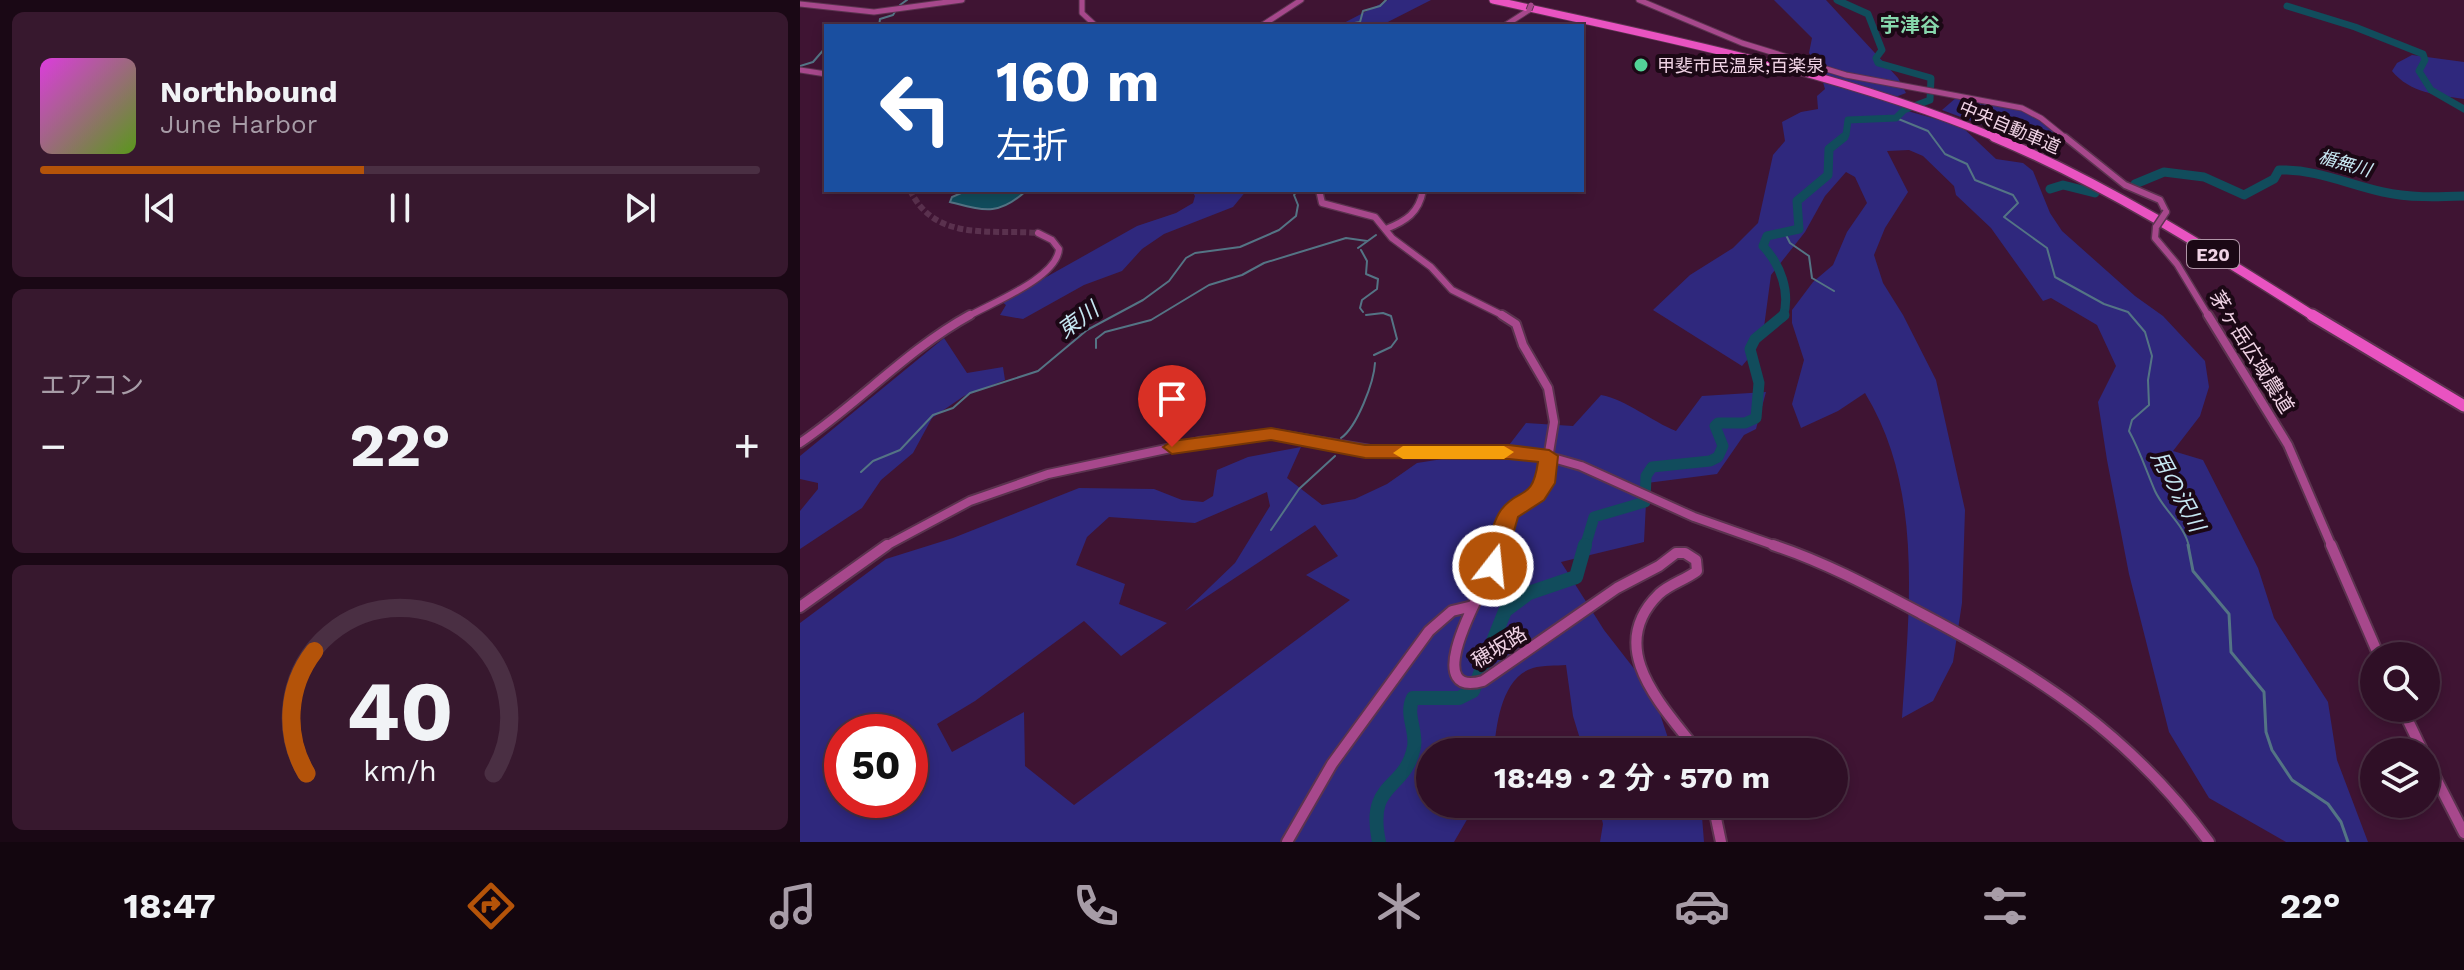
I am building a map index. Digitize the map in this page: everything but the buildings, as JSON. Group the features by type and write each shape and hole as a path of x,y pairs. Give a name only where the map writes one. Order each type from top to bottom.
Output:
{"highway":[{"name":"中央自動車道","path":"1493,0 1888,95"},
{"name":"中央自動車道","path":"1503,0 1754,58 1888,95 1954,118 2033,153 2129,202 2355,344 2464,404"}],"street":[{"path":"800,4 847,12 896,11 962,0"},
{"path":"1082,0 1082,13 1094,24"},
{"path":"1264,24 1301,0"},
{"name":"茅ヶ岳広域農道","path":"1639,0 1742,43 1881,83 2013,105 2036,114 2125,185 2160,200 2166,212 2156,227 2155,238 2177,264 2288,445 2373,642"},
{"path":"1507,24 1531,5"},
{"path":"800,70 824,74"},
{"name":"穂坂路","path":"1319,192 1322,203 1375,217 1406,251 1431,267 1452,290 1496,309 1519,327 1521,342 1546,380 1552,397 1555,428 1545,483 1537,495 1510,513 1493,566 1455,653 1456,672 1460,679 1472,684 1628,582 1676,553 1685,553 1696,560 1697,571 1658,595 1644,620 1636,653 1637,670 1687,738"},
{"path":"1386,229 1414,215 1421,206 1423,192"},
{"path":"800,443 838,417 939,332 1048,272 1060,257 1061,250 1055,240 1038,233"},
{"path":"800,607 851,568 942,514 1019,482 1127,455 1271,434 1365,451 1509,452 1549,456 1596,471 1676,510 1816,561 1978,645 2062,695 2107,728 2175,796 2209,842"},
{"path":"1287,842 1332,764 1429,631 1452,611 1473,606"},
{"path":"2440,786 2464,833"},
{"path":"1716,818 1721,842"}],"shaded area":[{"path":"1388,0 1431,0 1384,24 1342,24"},
{"path":"1774,0 1826,0 1898,78 1906,93 1890,99 1906,106 1904,110 1961,126 1996,159 2023,163 2033,171 2050,213 2062,231 2135,296 2163,316 2205,361 2209,387 2200,416 2173,451 2203,460 2258,568 2274,618 2328,702 2337,760 2368,842 2286,842 2209,798 2169,732 2129,574 2098,402 2116,366 2097,325 2051,298 2043,301 1991,228 1956,195 1954,186 1923,156 1909,150 1887,151 1908,192 1885,228 1874,255 1883,283 1936,380 1965,510 1962,603 1953,662 1933,701 1902,718 1909,593 1908,551 1897,469 1884,430 1865,393 1838,411 1801,428 1792,404 1804,360 1792,323 1792,310 1813,282 1833,265 1847,232 1867,203 1855,177 1846,172 1825,196 1805,232 1771,275 1764,327 1753,353 1742,366 1653,310 1690,275 1733,248 1758,223 1773,155 1785,141 1782,122 1801,112 1818,109 1817,96 1825,89 1819,69 1809,53 1812,38"},
{"path":"2412,55 2464,62 2464,99 2425,92 2399,78 2392,71 2397,63"},
{"path":"1957,97 2023,110 2055,134 2020,139 1942,110"},
{"path":"1192,192 1245,192 1233,207 1164,234 1142,249 1122,271 1084,285 1023,319 1000,315 1006,305 1002,302 1137,226 1176,213 1193,203 1195,196"},
{"path":"944,338 967,373 1003,367 1005,380 964,396 932,418 913,453 881,480 862,508 800,549 800,511 818,489 818,483 800,479 800,456"},
{"path":"1766,392 1756,429 1744,435 1717,474 1647,483 1644,542 1561,562 1604,630 1653,693 1668,738 1580,738 1573,716 1566,665 1533,668 1514,681 1508,691 1499,715 1496,738 1416,738 1416,818 1468,818 1454,842 800,842 800,623 886,559 953,538 1079,488 1154,489 1182,500 1203,502 1213,496 1217,470 1248,457 1301,447 1287,478 1322,505 1355,499 1387,484 1417,463 1506,449 1526,423 1573,426 1601,395 1620,401 1676,431 1702,396","holes":["1267,492 1270,506 1235,563 1185,611 1315,525 1338,556 1306,575 1350,600 1074,805 1025,766 1024,712 952,752 937,724 975,701 1084,621 1121,656 1167,623 1119,604 1125,584 1076,565 1087,537 1109,517 1195,523"]},
{"path":"1602,818 1702,818 1704,842 1600,842"}],"water":[{"path":"963,192 1024,192 1008,204 991,209 950,202 952,197"}],"waterway":[{"path":"900,5 907,0"},
{"name":"東川","path":"1349,24 1360,22 1363,11 1380,6 1386,0"},
{"path":"1837,0 1868,14 1882,50 1876,58 1878,63 1931,78 1930,100 1904,110 1896,118 1848,120 1846,135 1841,139"},
{"path":"2287,6 2355,27 2423,54 2425,60 2419,71 2431,90 2464,109"},
{"path":"879,24 880,19 893,15 896,10"},
{"path":"800,66 813,62 824,49"},
{"name":"用の沢川","path":"1896,118 1928,131 1945,154 1967,164 1975,180 2013,195 2018,203 2004,217 2047,248 2055,277 2104,304 2128,312 2145,332 2152,356 2148,380 2149,405 2132,420 2129,431 2155,491 2183,532 2189,547"},
{"path":"1783,316 1785,288 1774,261 1763,246 1767,236 1799,229 1797,201 1828,175 1829,149 1844,137"},
{"name":"楯無川","path":"2135,184 2164,172 2204,177 2244,195 2274,179 2279,170 2293,170 2393,194 2464,196"},
{"name":"楯無川","path":"2050,189 2063,185 2095,193"},
{"name":"東川","path":"861,472 873,461 900,450 933,415 953,408 970,393 1038,371 1087,330 1143,300 1169,281 1186,258 1195,253 1240,247 1279,230 1296,216 1296,192"},
{"path":"1784,231 1790,243 1809,256 1812,278 1834,291"},
{"path":"1358,248 1376,235"},
{"path":"1096,348 1096,339 1105,332 1151,320 1209,285 1242,275 1264,263 1346,238 1367,241"},
{"path":"1361,250 1367,261 1366,274 1378,279 1377,289 1362,300 1360,308 1363,312"},
{"path":"1366,315 1383,313 1391,316 1397,339 1391,347 1374,355"},
{"path":"1585,547 1594,517 1645,502 1646,476 1652,467 1710,461 1718,457 1723,446 1715,426 1718,423 1745,423 1756,418 1759,383 1750,349 1755,339 1783,316"},
{"path":"1341,438 1364,404 1375,363"},
{"path":"1271,530 1299,489 1335,456"},
{"path":"1379,842 1376,822 1378,807 1388,788 1403,772 1414,747 1410,710 1413,698 1459,698 1473,691 1505,611 1529,593 1576,577 1585,545"},
{"name":"用の沢川","path":"2188,545 2193,571 2229,614 2231,652 2264,692 2266,732 2272,750 2292,780 2328,804 2341,822 2348,842"}],"tunnel":[{"path":"911,192 921,207 949,225 965,230 1038,233"}],"slow traffic":[{"path":"1403,453 1504,452"}],"place":[{"name":"甲斐市民温泉;百楽泉","path":"1641,65"}],"district":[{"name":"宇津谷","path":"1910,25"}],"route":[{"path":"1172,447 1271,434 1365,451 1439,454 1509,452 1549,456 1545,483 1537,495 1510,513 1493,566"}]}
